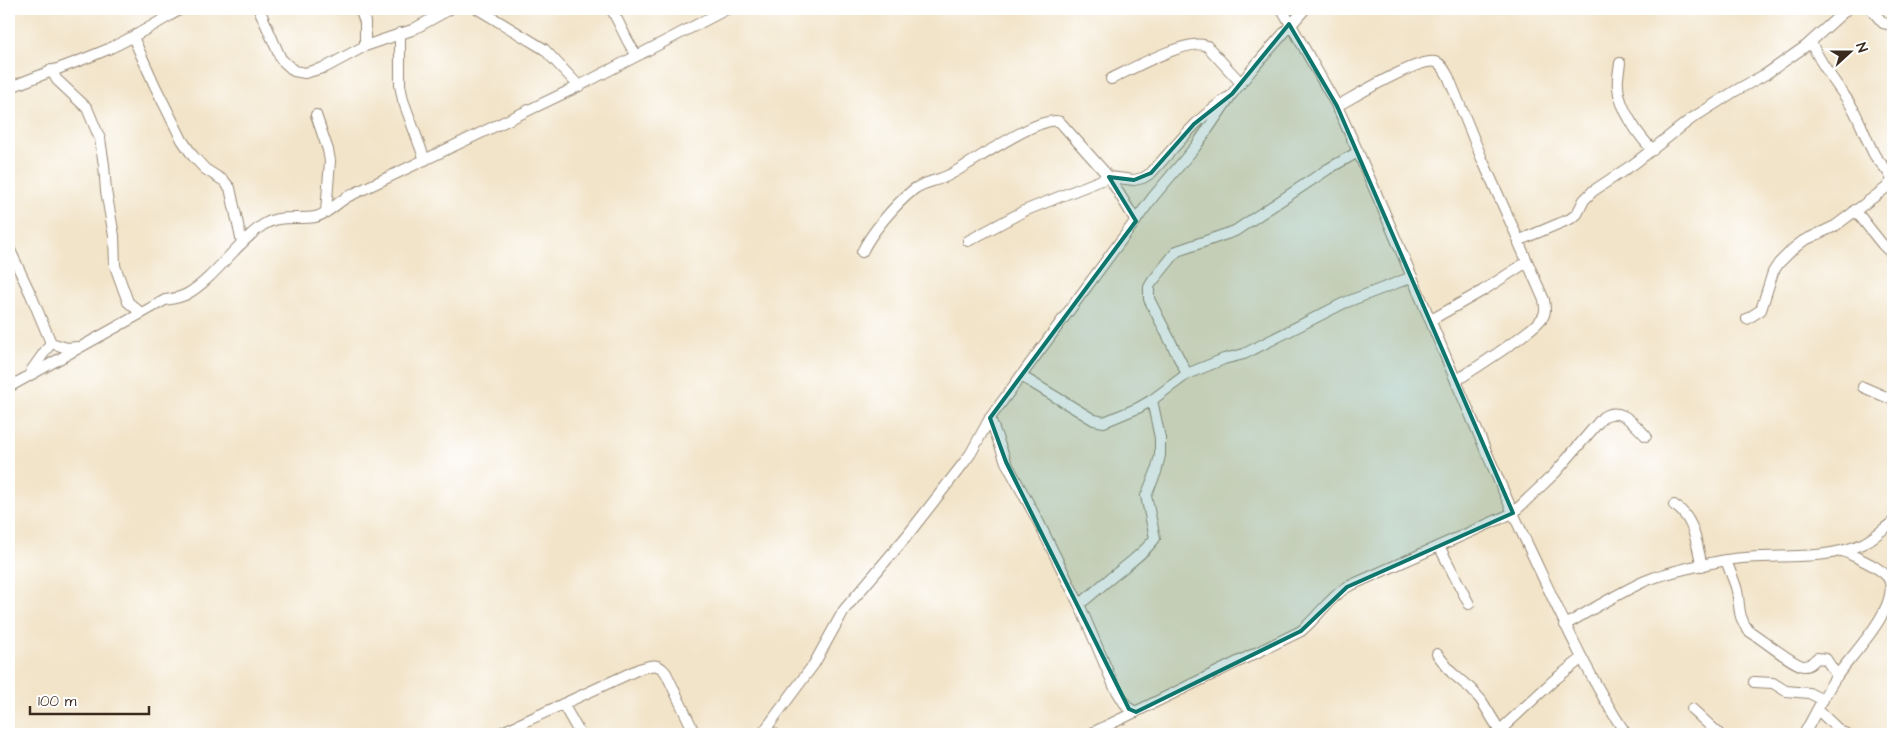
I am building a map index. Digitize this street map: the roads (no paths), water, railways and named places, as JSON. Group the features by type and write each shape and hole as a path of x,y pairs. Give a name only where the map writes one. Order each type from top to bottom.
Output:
{"street":[{"path":"9,88 134,37 182,9"},
{"path":"259,9 280,59 294,71 305,73 315,71 338,61 365,46 412,30 450,9"},
{"path":"360,9 365,22 365,46"},
{"path":"478,9 544,49 579,86"},
{"path":"611,9 622,26 632,51 638,55"},
{"path":"9,387 165,300 183,296 191,291 252,233 274,220 287,217 313,217 326,212 348,197 369,189 579,86 727,9"},
{"path":"1282,9 1336,106 1358,152 1513,513 1581,659 1626,734"},
{"path":"768,733 814,664 844,610 906,537 963,464 990,418 1153,197 1196,146 1232,94 1289,24 1305,9"},
{"path":"1519,241 1570,219 1577,214 1584,200 1592,191 1653,150 1691,120 1734,91 1766,74 1811,42 1847,9"},
{"path":"1871,9 1882,23 1893,25"},
{"path":"400,33 400,85 403,100 425,160"},
{"path":"134,37 154,86 187,148 205,169 224,181 230,188 242,243"},
{"path":"1747,319 1761,310 1769,280 1779,263 1803,241 1835,226 1886,188 1892,181 1891,176 1875,156 1853,109 1821,63 1811,42"},
{"path":"1112,79 1178,48 1202,44 1207,46 1241,83"},
{"path":"1336,106 1382,80 1415,66 1438,62 1448,76 1544,300 1546,309 1541,320 1526,333 1456,381"},
{"path":"1620,63 1618,88 1622,104 1638,134 1653,150"},
{"path":"51,70 58,80 87,108 100,139 114,236 115,266 128,302 141,313"},
{"path":"968,241 1024,211 1109,177 1134,180 1143,178 1156,167 1194,124 1232,94"},
{"path":"316,115 330,161 326,212"},
{"path":"862,252 868,241 899,204 916,188 946,177 1040,123 1051,120 1060,122 1109,177 1136,221"},
{"path":"1187,374 1149,299 1152,282 1177,251 1235,230 1328,169 1358,152"},
{"path":"1855,210 1893,255"},
{"path":"9,248 51,343"},
{"path":"1431,320 1482,291 1527,262"},
{"path":"1021,376 1073,408 1099,422 1104,422 1152,400 1187,374 1224,359 1244,354 1344,303 1412,277"},
{"path":"51,343 67,348 79,347"},
{"path":"26,377 51,343"},
{"path":"1863,387 1893,400"},
{"path":"1079,604 1088,599 1103,584 1123,569 1154,538 1146,496 1156,472 1160,455 1160,438 1152,400"},
{"path":"1090,734 1302,631 1330,600 1347,587 1513,513 1550,478 1608,413 1616,412 1622,415 1646,436"},
{"path":"990,418 1006,462 1038,520 1079,604 1122,701 1127,707 1136,712"},
{"path":"1674,505 1686,514 1690,522 1702,566"},
{"path":"1565,625 1617,595 1646,581 1669,573 1748,557 1788,558 1843,551 1864,543 1893,522"},
{"path":"1440,546 1468,604"},
{"path":"1805,734 1837,676 1876,626 1892,584 1885,574 1843,551"},
{"path":"1726,560 1736,586 1740,617 1749,631 1794,662 1804,666 1816,658 1826,659 1837,676"},
{"path":"1437,654 1452,673 1471,689 1480,700 1498,733 1553,681 1581,659"},
{"path":"498,734 640,669 657,665 661,666 666,673 695,734"},
{"path":"1754,682 1773,683 1786,691 1809,693 1823,700"},
{"path":"563,704 580,734"},
{"path":"1692,709 1719,734"},
{"path":"1818,710 1841,734"}]}
